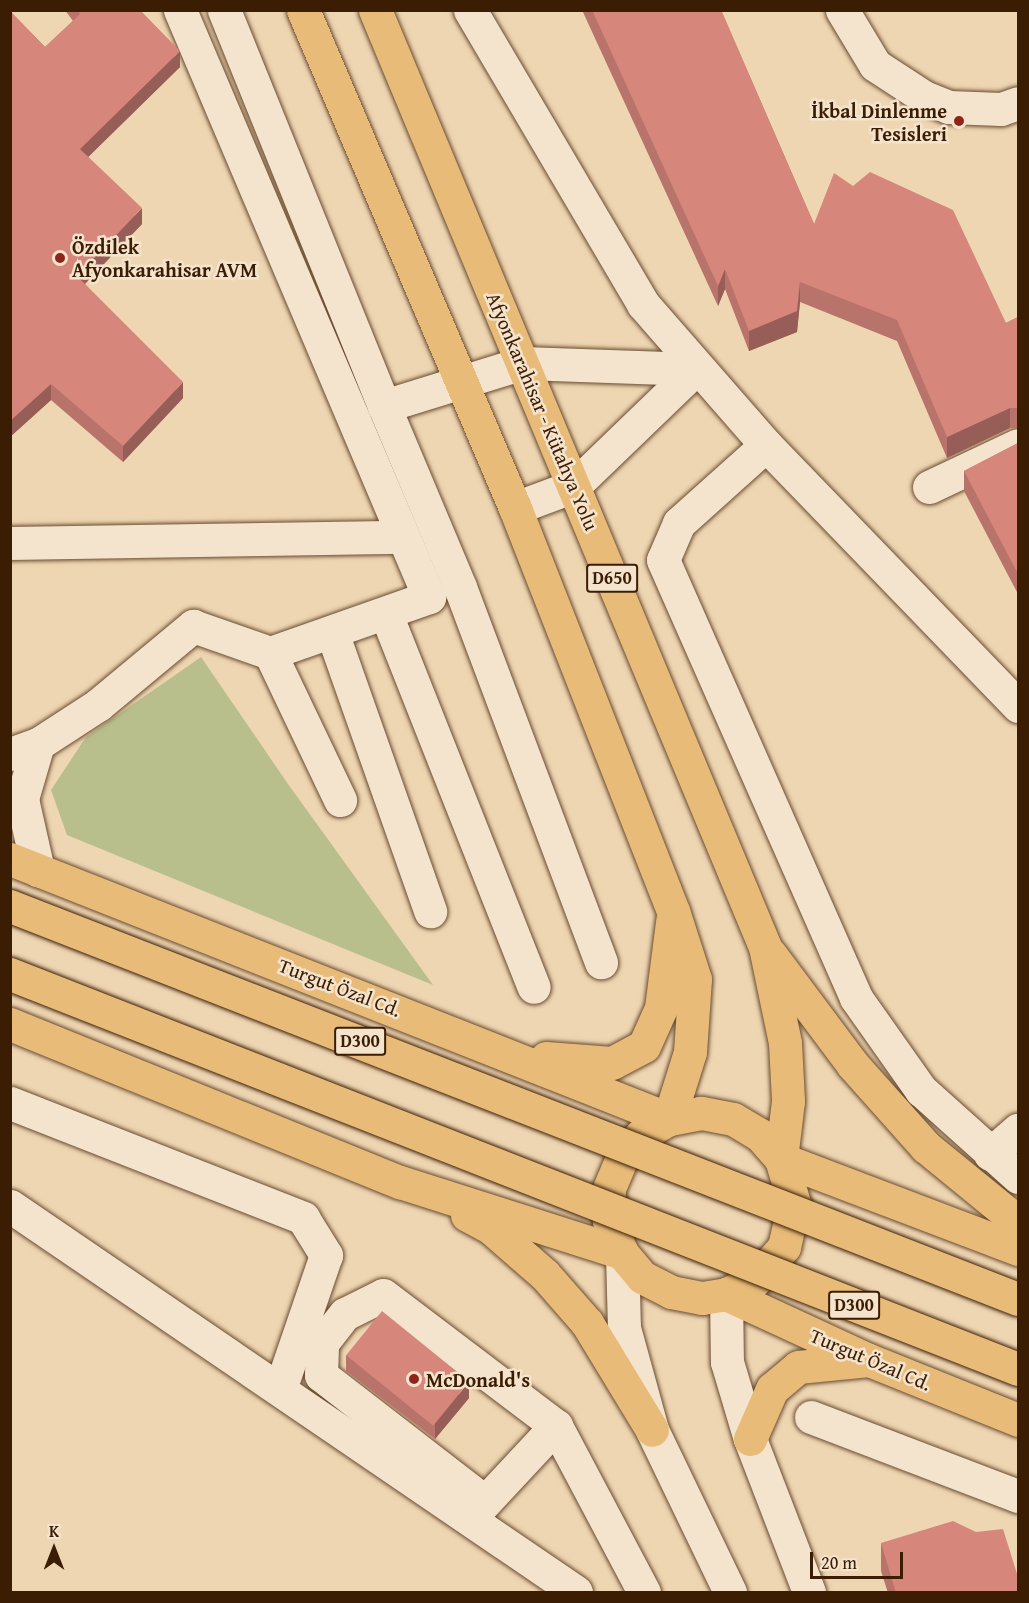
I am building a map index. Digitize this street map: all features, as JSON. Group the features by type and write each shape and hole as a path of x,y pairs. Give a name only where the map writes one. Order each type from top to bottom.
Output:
{"highway":[{"path":"303,10 514,508 674,911 695,979 690,1052 669,1119"},
{"name":"Afyonkarahisar - Kütahya Yolu","path":"375,10 765,947 784,1042 788,1101 781,1159"},
{"name":"Turgut Özal Cd.","path":"24,864 518,1056 669,1119"},
{"name":"D300","path":"10,906 1018,1299"},
{"path":"518,1056 612,1063 644,1046 661,1008 674,911"},
{"path":"765,947 852,1065 926,1148 1018,1222"},
{"name":"D300","path":"10,974 1018,1369"},
{"path":"10,1024 400,1182 622,1253"},
{"path":"701,1113 733,1119 760,1135 781,1159 794,1203 784,1247 755,1280 726,1294 702,1298 671,1292 642,1277 622,1253 609,1221 609,1189 624,1153 641,1135 669,1119 701,1113"},
{"path":"781,1159 1018,1249"},
{"path":"400,1182 490,1227 545,1275 587,1323 652,1430"},
{"name":"Turgut Özal Cd.","path":"726,1294 869,1360 1018,1420"},
{"path":"750,1439 772,1389 798,1368 869,1360"}],"street":[{"path":"180,10 429,597"},
{"path":"224,10 384,406 460,586 602,962"},
{"path":"470,10 643,304 695,369 1018,706"},
{"path":"842,10 875,65 924,97 949,107 1001,109 1018,103"},
{"path":"384,406 461,385 523,363 695,369"},
{"path":"514,508 574,486 695,369"},
{"path":"766,445 679,523 663,560 856,998 921,1090 1018,1177"},
{"path":"929,487 1018,445"},
{"path":"10,543 404,537"},
{"path":"24,864 22,799 24,749 99,705 193,626 270,653 333,635 460,586"},
{"path":"386,614 534,987"},
{"path":"333,635 430,911"},
{"path":"270,653 340,800"},
{"path":"10,1103 303,1218 326,1255 280,1389"},
{"path":"990,1154 1018,1130"},
{"path":"10,1206 280,1389 477,1509"},
{"path":"622,1253 624,1328 652,1430 730,1593"},
{"path":"726,1294 727,1362 750,1439 809,1593"},
{"path":"576,1593 321,1375 322,1343 345,1314 383,1295 556,1426 644,1593"},
{"path":"812,1417 1018,1496"},
{"path":"477,1509 556,1426"}],"green space":[{"path":"201,657 288,784 433,985 67,835 51,790 86,737"}],"building":[{"name":"Özdilek Afyonkarahisar AVM","path":"77,10 140,10 180,51 80,149 142,208 77,276 183,382 123,446 51,384 10,421 10,11 45,47 80,14"},
{"path":"592,10 721,10 814,224 834,173 853,186 870,172 953,210 1006,323 1018,317 1018,408 1010,408 947,437 897,320 800,282 797,311 749,331 725,269 718,286"},
{"path":"1018,443 1018,574 964,471"},
{"path":"382,1311 469,1381 433,1426 346,1355"},
{"path":"953,1521 976,1532 1003,1529 1018,1577 1018,1593 896,1593 881,1543"}],"place":[{"name":"İkbal Dinlenme Tesisleri","path":"959,121"},
{"name":"Özdilek Afyonkarahisar AVM","path":"60,258"},
{"name":"McDonald's","path":"414,1379"}]}
